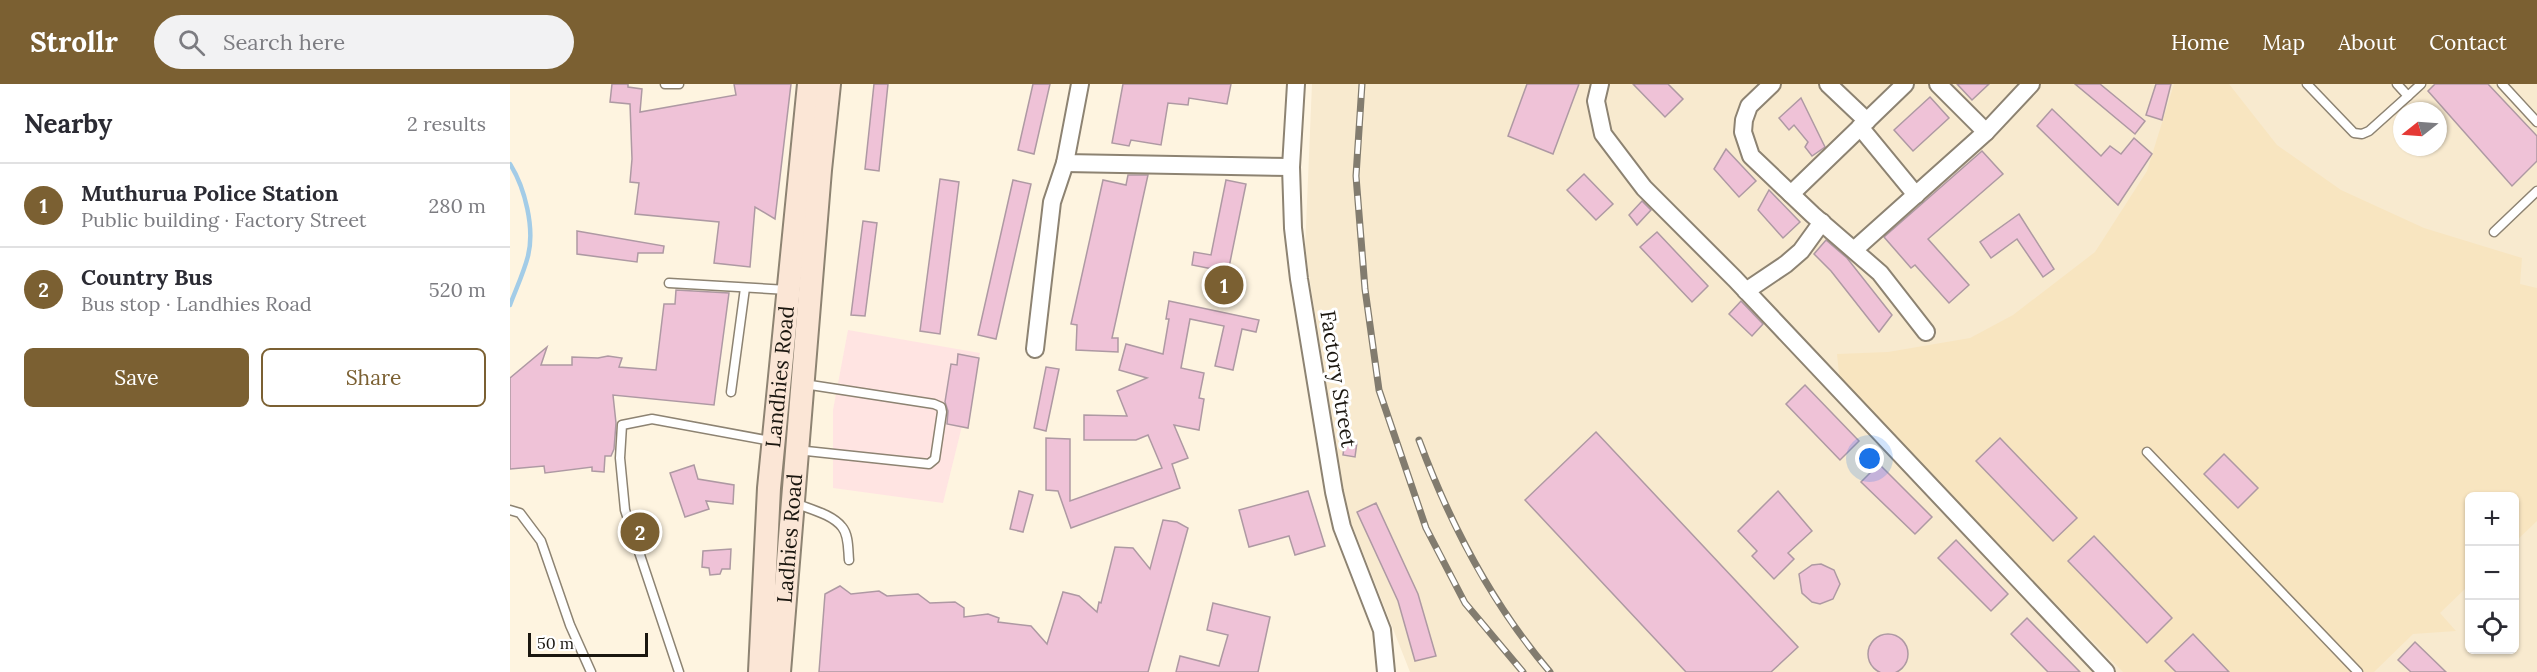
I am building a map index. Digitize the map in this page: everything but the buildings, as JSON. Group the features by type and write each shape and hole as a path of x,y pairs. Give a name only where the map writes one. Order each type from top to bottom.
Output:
{"main road":[{"name":"Landhies Road","path":"760,672 769,488 809,84"},
{"name":"Ladhies Road","path":"779,672 796,450 829,84"}],"street":[{"path":"1035,349 1052,202 1065,163 1080,84"},
{"name":"Factory Street","path":"1296,84 1291,167 1293,228 1299,279 1334,492 1342,527 1382,630 1386,672"},
{"path":"1600,84 1596,101 1603,135 1644,188 1746,291 2106,672"},
{"path":"1772,84 1749,106 1744,120 1743,132 1751,156 1821,222 1880,273 1926,332"},
{"path":"1828,84 1863,124 1916,195"},
{"path":"1791,194 1905,84"},
{"path":"1938,84 1986,132"},
{"path":"1854,250 1986,132 2031,84"},
{"path":"1065,163 1291,167"},
{"path":"1746,291 1801,251 1821,222"}],"lane":[{"path":"665,84 679,84"},
{"path":"2307,84 2354,134 2369,131 2421,84"},
{"path":"2397,84 2408,96"},
{"path":"2502,84 2537,122"},
{"path":"2494,232 2537,190"},
{"path":"669,283 789,291"},
{"path":"731,392 745,288"},
{"path":"796,450 929,464 935,459 942,412 941,407 934,404 802,383"},
{"path":"679,672 654,603 625,510 620,458 622,425 652,419 774,442"},
{"path":"2147,452 2358,672"},
{"path":"792,502 828,517 842,527 846,536 849,560"},
{"path":"510,510 520,513 541,541 570,625 591,672"}],"shaded area":[{"path":"1312,84 2537,84 2537,672 1410,672 1345,507 1305,250"},
{"path":"2174,84 2229,84 2277,145 2341,190 2424,228 2522,258 2520,284 2537,288 2537,521 2519,538 2519,492 2465,492 2465,589 2440,613 2456,631 2413,634 2374,672 2123,672 1840,384 1837,354 1888,352 1970,338 2013,315 2095,252 2147,171"},
{"path":"848,330 980,353 943,503 833,488 833,410"}],"waterway":[{"path":"510,164 524,196 530,233 526,262 510,305"}],"railway":[{"path":"1362,84 1356,176 1365,289 1379,390 1426,528 1465,603 1523,672"},
{"path":"1419,440 1444,502 1474,562 1509,618 1550,672"}],"place":[{"name":"Muthurua Police Station","path":"1224,285"},
{"name":"Country Bus","path":"640,532"}]}
